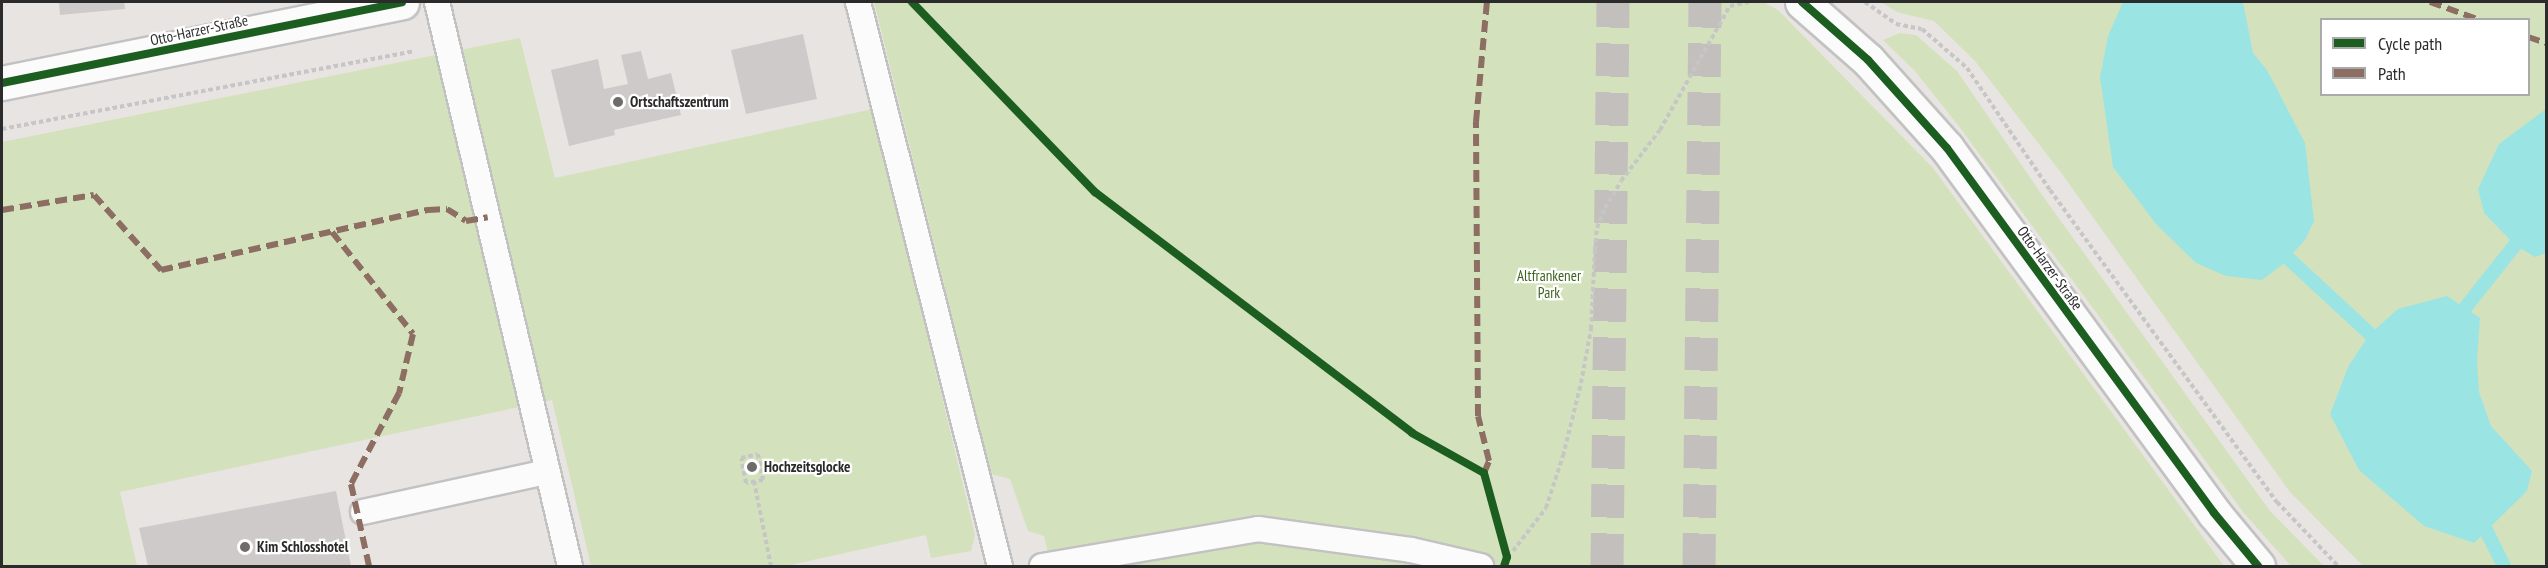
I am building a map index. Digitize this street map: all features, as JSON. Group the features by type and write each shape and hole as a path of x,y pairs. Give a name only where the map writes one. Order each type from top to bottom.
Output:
{"street":[{"name":"Otto-Harzer-Straße","path":"2,82 402,2"},
{"name":"Otto-Harzer-Straße","path":"1811,4 1868,60 1947,148 2207,504 2258,567"}],"lane":[{"path":"437,2 570,567"},
{"path":"858,2 1000,567"},
{"path":"363,512 547,472"},
{"path":"1042,567 1258,529 1411,550 1481,567"}],"path":[{"path":"1507,557 1546,508 1563,456 1589,340 1595,250 1598,228 1605,208 1621,181 1660,130 1730,6 1749,2"},
{"path":"1864,2 1896,24 1922,29 1967,69 2057,200 2277,502 2338,567"},
{"path":"2,129 447,45"},
{"path":"758,454 763,480 754,482 746,483 741,458 758,454"},
{"path":"754,482 771,567"}],"green space":[{"name":"Altfrankener Park","path":"874,2 1763,2 1778,10 1933,168 2224,566 1051,566 1044,536 1028,531 1010,479 991,474"},
{"path":"1881,2 2546,2 2546,566 2363,566 2290,492 2062,174 1975,61 1934,21 1897,12"},
{"path":"1900,33 1916,35 1957,71 2042,195 2270,511 2324,566 2291,566 2243,512 1961,129 1915,71 1883,40"},
{"path":"520,38 555,178 873,109 975,535 971,551 931,558 926,535 786,566 591,566 552,400 120,492 137,566 2,566 2,142"}],"water":[{"path":"2123,2 2243,2 2253,53 2267,70 2305,143 2314,221 2305,240 2282,265 2262,280 2226,276 2196,263 2156,224 2113,167 2100,77 2108,36"},
{"path":"2546,109 2546,253 2535,257 2515,245 2484,213 2478,189 2499,144"},
{"path":"2447,296 2480,318 2477,362 2479,392 2491,426 2532,471 2527,491 2474,543 2424,526 2359,470 2330,414 2349,365 2370,334 2398,309"}],"building":[{"path":"59,2 124,2 125,9 60,15"},
{"path":"803,34 817,99 746,114 731,50"},
{"name":"Ortschaftszentrum","path":"641,51 648,79 671,73 681,115 614,130 615,135 569,146 551,70 598,59 604,89 628,84 621,55"},
{"name":"Kim Schlosshotel","path":"336,491 351,566 148,566 139,528"}],"waterway":[{"path":"2465,308 2515,245 2522,230"},
{"path":"2288,258 2370,334"},
{"path":"2486,530 2504,566"}],"tunnel":[{"path":"1607,566 1613,2"},
{"path":"1699,566 1705,2"}],"marked path":[{"path":"1486,479 1484,473 1489,461 1478,416 1476,122 1487,2"},
{"path":"2430,2 2474,18"},
{"path":"2530,38 2546,43"},
{"path":"2,210 94,195 161,270 428,210 447,209 466,221 488,217"},
{"path":"332,232 413,334 399,393 351,484 369,566"}],"cycle path":[{"path":"2,83 402,2"},
{"path":"912,2 1095,192 1412,433 1484,473 1507,557 1504,566"},
{"path":"1802,2 1868,60 1947,148 2214,513 2258,566"}],"place":[{"name":"Ortschaftszentrum","path":"618,102"},
{"name":"Hochzeitsglocke","path":"752,467"},
{"name":"Kim Schlosshotel","path":"245,547"}]}
